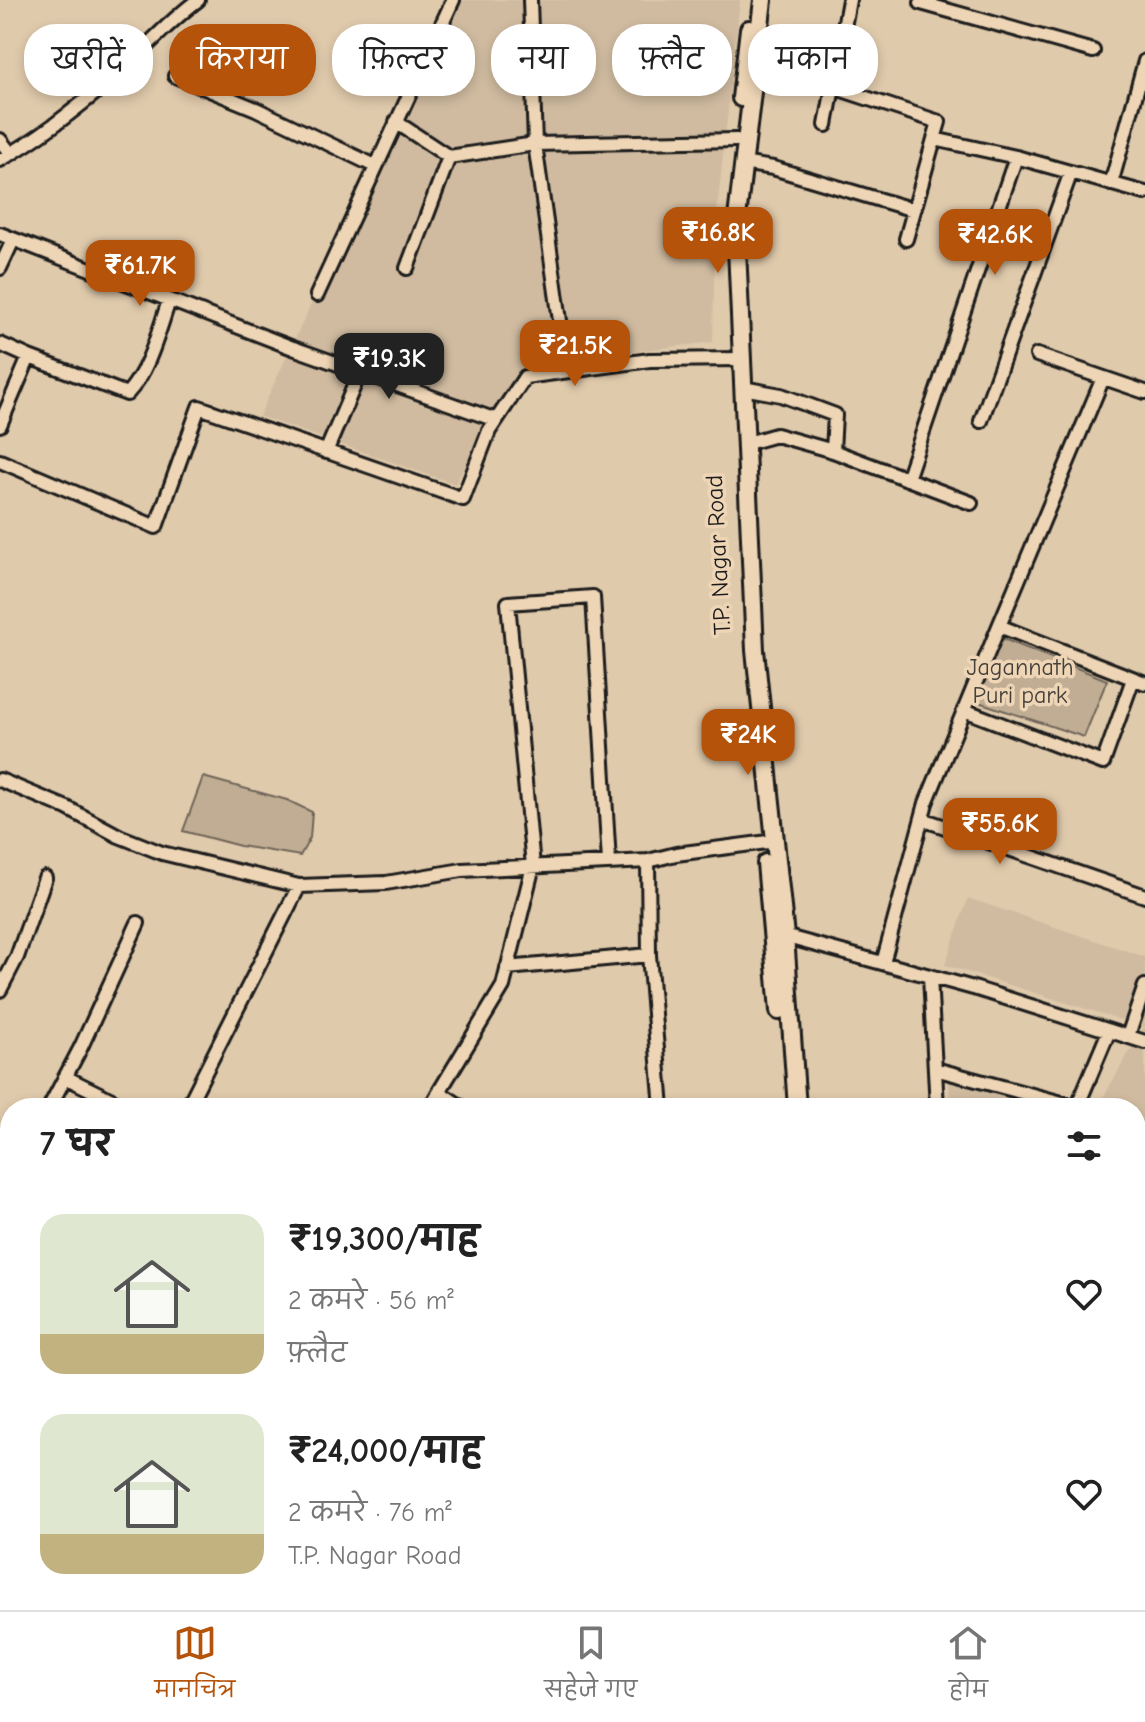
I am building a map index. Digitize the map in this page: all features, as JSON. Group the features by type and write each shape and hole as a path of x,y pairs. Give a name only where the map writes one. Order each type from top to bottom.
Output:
{"main road":[{"name":"T.P. Nagar Road","path":"753,0 727,230 737,359 748,677 770,841 787,1098"},
{"path":"763,0 736,226 737,359 743,388 755,650 770,841"},
{"path":"778,934 796,1098"}],"street":[{"path":"0,140 5,157 41,137 107,83 163,28 198,0"},
{"path":"317,295 453,0"},
{"path":"530,0 535,144 567,370"},
{"path":"845,24 849,0"},
{"path":"917,1 1093,51"},
{"path":"1111,184 1141,91 1145,61"},
{"path":"224,96 375,166"},
{"path":"826,125 831,96"},
{"path":"860,96 939,122 906,239"},
{"path":"396,122 449,157 535,144 737,140"},
{"path":"934,139 1016,157 1145,193"},
{"path":"407,268 449,157"},
{"path":"907,479 1016,157"},
{"path":"742,163 773,168 914,210"},
{"path":"981,421 1071,172"},
{"path":"0,234 169,301 496,420"},
{"path":"0,268 13,240"},
{"path":"0,344 127,394 137,383 147,362 169,301"},
{"path":"1037,355 1145,392"},
{"path":"0,425 29,357"},
{"path":"0,461 156,527 199,407 463,499 489,431 525,377 650,360 737,359"},
{"path":"326,452 360,372"},
{"path":"883,963 926,803 1103,378"},
{"path":"743,388 781,395 835,415 833,451"},
{"path":"744,444 776,435 833,451 971,503"},
{"path":"436,1098 503,986 533,866 508,603 593,597 609,862"},
{"path":"964,710 1103,763 1139,681 999,626"},
{"path":"1,785 67,808 105,829 162,853 299,886 386,883 462,870 648,861 770,841"},
{"path":"922,819 1145,896"},
{"path":"648,861 649,955 661,1098"},
{"path":"0,990 17,957 45,878"},
{"path":"192,1098 299,886"},
{"path":"54,1098 138,923"},
{"path":"778,934 930,976 1145,1042"},
{"path":"507,968 649,955"},
{"path":"930,976 936,1098"},
{"path":"1128,1036 1145,986"},
{"path":"1081,1098 1109,1031"},
{"path":"935,1069 1043,1098"},
{"path":"65,1077 108,1098"},
{"path":"439,1092 448,1098"}],"shaded area":[{"path":"453,0 740,0 732,73 732,24 612,24 612,96 730,96 715,229 713,342 522,365 455,484 259,416 408,96 475,96 475,24 442,24"},
{"path":"968,898 1145,957 1145,1098 1103,1098 1144,1027 945,965"},
{"path":"949,1083 1010,1098 950,1098"}],"green space":[{"name":"Jagannath Puri park","path":"1001,638 1107,680 1084,737 975,701"},
{"path":"203,777 287,800 312,812 310,838 300,856 240,846 183,831"}]}
